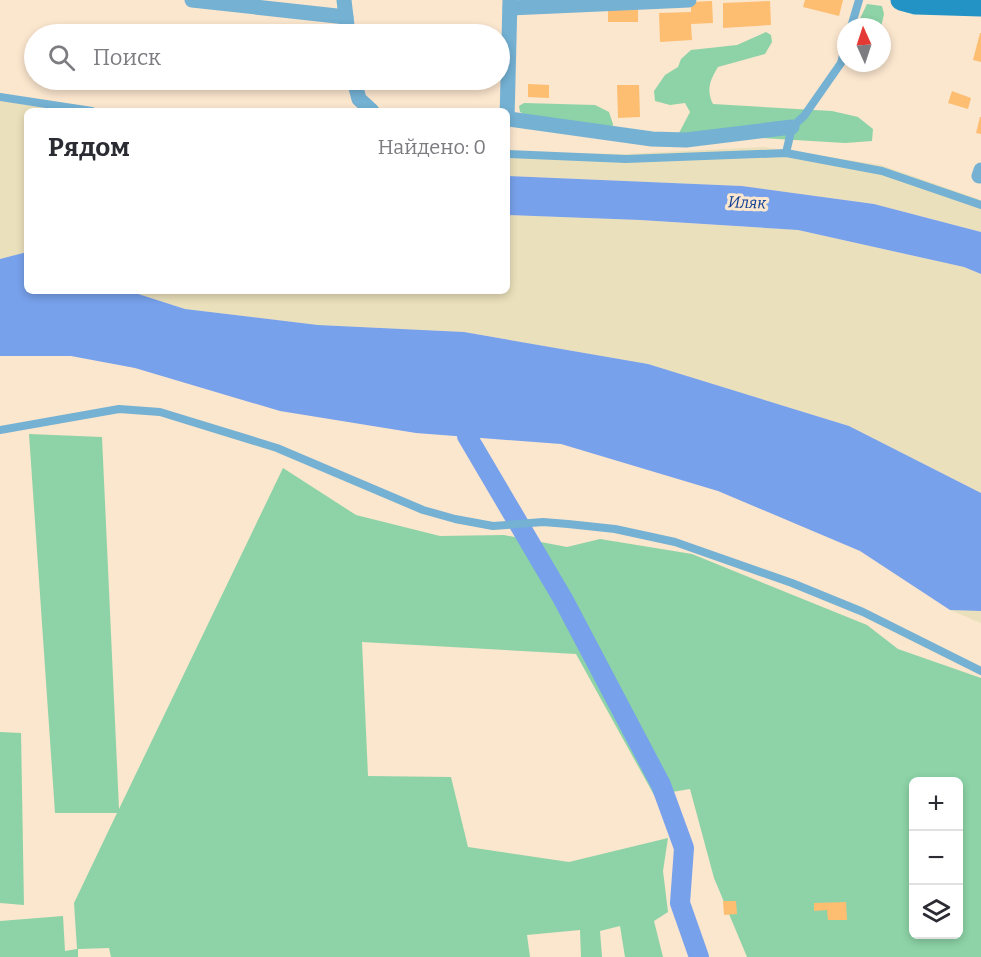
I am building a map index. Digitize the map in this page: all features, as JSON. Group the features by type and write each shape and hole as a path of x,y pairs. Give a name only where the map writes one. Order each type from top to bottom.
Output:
{"street":[{"path":"192,0 346,17"},
{"path":"344,0 347,24"},
{"path":"510,24 510,4 688,0"},
{"path":"901,0 916,4 981,6"},
{"path":"357,90 359,99 369,108"},
{"path":"508,108 509,90"},
{"path":"510,119 652,140 686,140 792,128"}],"lane":[{"path":"853,18 858,0"},
{"path":"786,153 792,128 804,116 837,69"},
{"path":"0,96 74,108"},
{"path":"510,154 626,159 786,153 882,171 981,205"},
{"path":"0,430 119,409 160,412 277,448 423,510 455,519 494,525 543,522 615,529 675,542 792,583 863,612 981,671"}],"green space":[{"path":"867,4 882,6 883,18 860,18"},
{"path":"766,32 771,35 772,42 765,54 718,67 710,85 713,104 832,111 858,117 873,129 872,141 845,143 679,133 690,112 685,103 670,105 655,101 654,91 665,75 678,67 681,59 691,50 737,45"},
{"path":"524,103 595,105 609,112 613,124 612,131 546,125 520,112 519,106"},
{"path":"29,434 102,437 119,809 283,468 356,515 440,536 504,535 567,547 600,539 692,554 867,625 898,649 981,678 981,957 747,957 714,878 690,789 654,795 576,654 362,642 368,776 451,777 468,847 569,862 668,838 663,871 668,912 654,921 663,957 625,957 620,926 600,931 602,957 581,957 580,930 527,935 530,957 111,957 109,948 78,949 78,957 0,957 0,921 63,916 65,951 77,949 74,903 117,813 55,813"},
{"path":"0,732 21,733 24,905 0,903"}],"sand":[{"path":"0,101 55,108 24,108 24,253 0,259"},
{"path":"764,147 881,165 981,200 981,232 874,204 742,186 510,176 510,152 625,154"},
{"path":"510,215 640,220 798,230 964,267 981,274 981,493 849,426 648,364 464,332 318,325 185,309 138,294 510,294"},
{"path":"950,610 981,611 981,623"}],"water":[{"name":"Иляк","path":"510,176 742,186 874,204 981,232 981,274 964,267 798,230 640,220 510,215"},
{"path":"24,253 24,294 138,294 185,309 318,325 464,332 648,364 849,426 981,493 981,611 950,610 860,551 718,491 561,444 416,433 280,411 135,368 71,356 0,356 0,259"}],"building":[{"path":"805,0 843,0 839,16 803,7"},
{"path":"712,1 713,23 691,24 692,40 660,42 659,13 691,12 691,2"},
{"path":"770,1 771,25 723,28 723,3"},
{"path":"608,7 638,7 638,22 608,22"},
{"path":"981,33 981,62 973,60"},
{"path":"528,84 549,85 549,98 528,97"},
{"path":"617,85 639,85 640,117 618,118"},
{"path":"952,91 971,98 968,109 948,103"},
{"path":"981,117 981,134 976,133"},
{"path":"723,901 736,901 737,914 724,915"},
{"path":"846,902 847,920 828,920 827,910 814,911 814,903"}],"waterway":[{"path":"467,436 563,599 661,785 684,848 680,903 699,957"}]}
